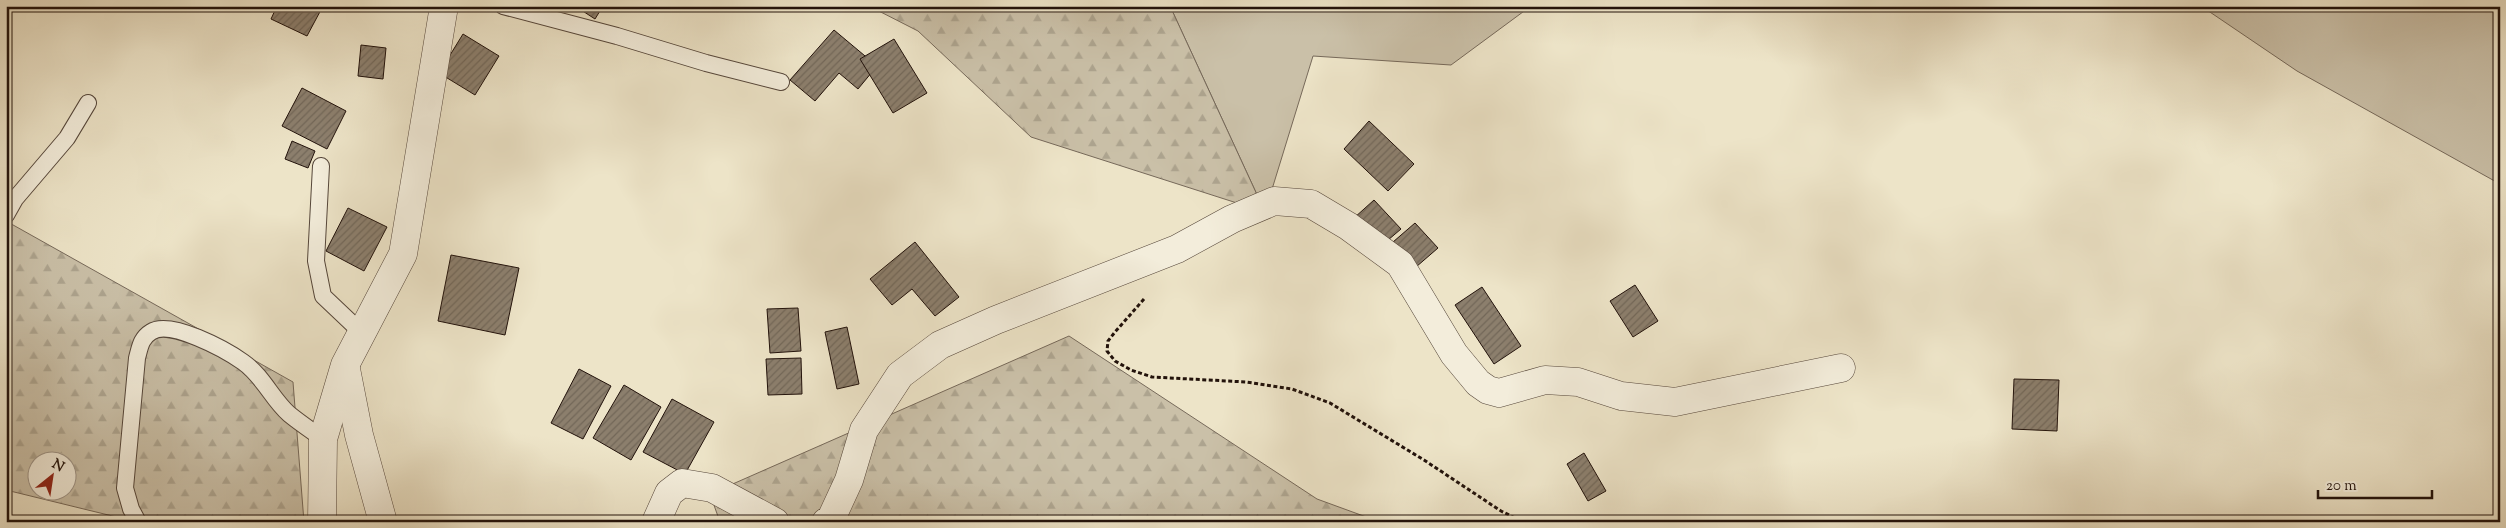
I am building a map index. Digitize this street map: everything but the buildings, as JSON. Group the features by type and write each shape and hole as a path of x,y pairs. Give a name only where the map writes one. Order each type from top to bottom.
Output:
{"street":[{"path":"322,522 323,439 345,365 403,254 444,6"},
{"path":"826,522 831,519 849,480 864,430 900,375 940,345 996,320 1177,249 1232,219 1274,201 1311,204 1348,226 1400,264 1454,354 1488,390 1499,393 1545,380 1578,382 1621,396 1674,402 1841,368"},
{"path":"345,365 359,435 383,522"},
{"path":"656,522 669,493 682,483 712,488 775,522"}],"lane":[{"path":"503,6 781,82"},
{"path":"6,215 15,199 66,138 88,103"},
{"path":"322,166 316,261 323,296 362,333"},
{"path":"138,522 131,509 125,488 136,358 142,340 152,330 169,328 200,339 244,362 268,386 287,412 323,439"}],"path":[{"path":"1146,296 1108,341 1108,351 1115,361 1131,370 1152,377 1246,382 1292,389 1330,402 1424,460 1501,511 1523,522"}],"green space":[{"path":"869,6 1170,6 1265,212 1031,137 918,31"},
{"path":"1170,6 1531,6 1451,65 1313,56 1265,212"},
{"path":"2201,6 2500,6 2500,184 2297,71"},
{"path":"6,221 293,382 304,522 137,522 47,500 78,500 78,450 28,450 28,495 6,490"},
{"path":"1069,336 1317,499 1380,522 720,522 710,494"}]}
